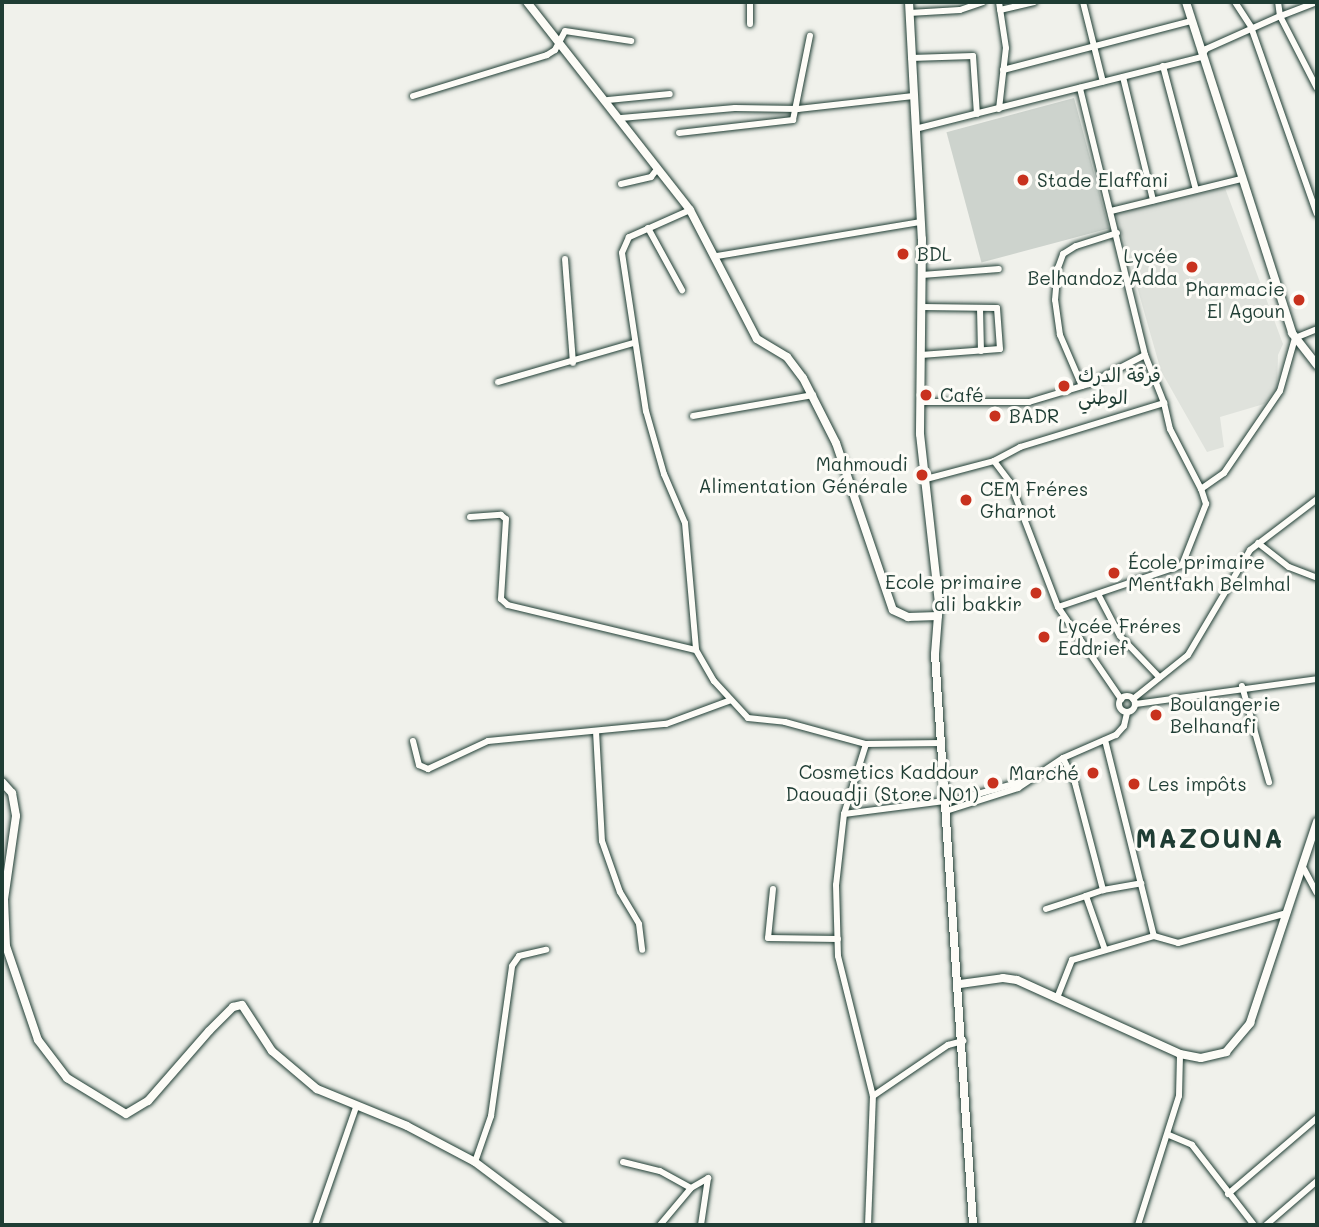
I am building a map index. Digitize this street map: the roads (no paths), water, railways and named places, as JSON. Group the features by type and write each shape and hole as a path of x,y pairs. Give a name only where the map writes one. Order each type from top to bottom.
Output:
{"main road":[{"path":"528,2 608,100 690,210 717,256 757,339 787,357 813,395 839,453 893,610 908,617 938,617"},
{"path":"909,2 921,222 921,402 938,617 935,654 946,800 946,860 960,984 973,1225"},
{"path":"1186,2 1201,57 1295,338 1317,365"},
{"path":"2,782 12,793 16,816 4,899 6,946 38,1040 67,1078 126,1114 148,1101 209,1031 233,1007 242,1005 284,1063 317,1089 407,1126 475,1162 559,1225"},
{"path":"960,984 1003,978 1057,998 1180,1054 1215,1056 1244,1035 1304,869 1317,824"}],"street":[{"path":"750,2 750,24"},
{"path":"909,13 960,10 983,2"},
{"path":"999,109 1006,48 1000,6 1034,2"},
{"path":"1083,2 1103,82"},
{"path":"1235,2 1251,27 1317,214"},
{"path":"1278,2 1280,16 1317,89"},
{"path":"915,129 1201,57 1206,49 1251,27 1317,2"},
{"path":"1003,70 1191,21"},
{"path":"413,96 547,55 559,38 569,30 631,41"},
{"path":"679,132 789,122 798,109 810,36"},
{"path":"911,58 973,56 977,114"},
{"path":"1163,66 1196,190"},
{"path":"1122,77 1153,200"},
{"path":"1058,607 1182,565 1206,504 1170,429 1164,403 1145,355 1080,88"},
{"path":"608,100 670,94"},
{"path":"621,118 735,108 798,109 913,96"},
{"path":"621,184 651,177 658,168"},
{"path":"1111,211 1241,179"},
{"path":"690,210 629,236 622,246 633,343 652,437 685,523 696,650 731,700 755,722 785,722 866,744 942,743"},
{"path":"717,256 921,222"},
{"path":"648,228 682,290"},
{"path":"1082,386 1060,335 1055,300 1058,268 1063,254 1076,246 1116,233"},
{"path":"565,259 573,363"},
{"path":"922,275 999,269"},
{"path":"921,355 1000,349 997,308 922,307"},
{"path":"980,308 981,351"},
{"path":"1201,489 1224,473 1280,391 1295,338 1317,328"},
{"path":"498,382 573,363 633,343"},
{"path":"921,402 1029,402 1082,386 1145,355"},
{"path":"694,416 813,395"},
{"path":"926,479 994,461 1020,447 1164,403"},
{"path":"994,461 1015,494 1058,607 1121,699 1120,709 1127,713"},
{"path":"946,811 976,804 1024,781 1063,758 1105,740 1124,726 1134,701 1188,654 1258,542 1317,499"},
{"path":"470,517 501,514 506,519 501,599 508,605 696,650"},
{"path":"1258,542 1289,567 1317,578"},
{"path":"1098,594 1121,636 1160,677"},
{"path":"1121,699 1134,701 1317,679"},
{"path":"1242,686 1269,782"},
{"path":"413,741 419,765 428,769 488,741 666,724 731,700"},
{"path":"596,731 602,841 620,892 639,924 642,950"},
{"path":"1105,740 1154,936"},
{"path":"866,744 844,814 836,885 838,939 860,1054 873,1096 868,1225"},
{"path":"1063,758 1075,783 1103,890"},
{"path":"844,814 946,800 1024,781"},
{"path":"1304,869 1317,893"},
{"path":"1046,909 1103,890 1141,883"},
{"path":"773,889 768,938 838,939"},
{"path":"1086,896 1105,950"},
{"path":"1057,998 1072,960 1154,936 1178,943 1287,913"},
{"path":"475,1162 491,1116 512,966 519,956 546,950"},
{"path":"873,1096 948,1045 963,1041"},
{"path":"1138,1225 1169,1135 1179,1096 1180,1054"},
{"path":"315,1225 356,1107"},
{"path":"1228,1194 1317,1118"},
{"path":"1169,1135 1192,1145 1254,1225"},
{"path":"622,1162 660,1171 691,1188"},
{"path":"660,1225 691,1188 710,1180 701,1225"},
{"path":"1266,1225 1317,1181"}],"place":[{"name":"Stade Elaffani","path":"1023,180"},
{"name":"BDL","path":"903,254"},
{"name":"Lycée Belhandoz Adda","path":"1192,267"},
{"name":"Pharmacie El Agoun","path":"1299,300"},
{"name":"فرقة الدرك الوطني","path":"1064,386"},
{"name":"Café","path":"926,395"},
{"name":"BADR","path":"995,416"},
{"name":"Mahmoudi Alimentation Générale","path":"922,475"},
{"name":"CEM Fréres Gharnot","path":"966,500"},
{"name":"École primaire Mentfakh Belmhal","path":"1114,573"},
{"name":"Ecole primaire ali bakkir","path":"1036,593"},
{"name":"Lycée Fréres Eddrief","path":"1044,637"},
{"name":"Boulangerie Belhanafi","path":"1156,715"},
{"name":"Marché","path":"1093,773"},
{"name":"Cosmetics Kaddour Daouadji (Store N01)","path":"993,783"},
{"name":"Les impôts","path":"1134,784"}],"district":[{"name":"MAZOUNA","path":"1210,839"}]}
